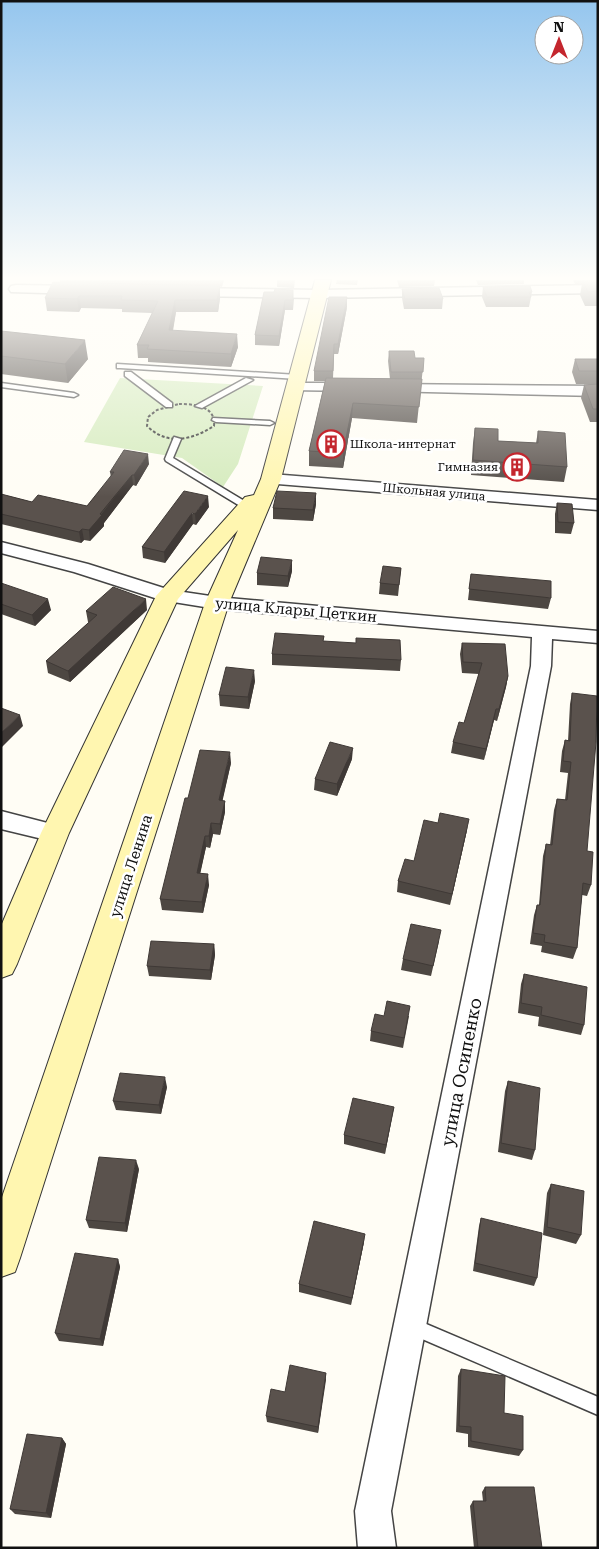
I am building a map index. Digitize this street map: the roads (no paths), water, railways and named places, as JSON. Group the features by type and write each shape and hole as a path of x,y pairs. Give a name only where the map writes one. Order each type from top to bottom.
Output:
{"main road":[{"name":"улица Ленина","path":"1,1258 217,603 271,478 304,352"},
{"name":"улица Ленина","path":"1,964 55,833 168,596 271,478"}],"street":[{"path":"296,382 598,391"},
{"name":"Школьная улица","path":"271,478 598,505"},
{"name":"улица Клары Цеткин","path":"1,547 81,568 168,596 217,603 598,637"},
{"name":"улица Осипенко","path":"377,1548 374,1511 541,666 542,632"},
{"path":"1,820 55,833"}],"lane":[{"path":"120,366 296,382"},
{"path":"169,406 128,374 296,382"},
{"path":"199,406 249,380"},
{"path":"1,385 74,395"},
{"path":"216,420 270,423"},
{"path":"177,439 169,459 248,506"},
{"path":"410,1325 598,1406"}],"place":[{"name":"Школа-интернат","path":"331,444"},
{"name":"Гимназия","path":"517,467"}]}
